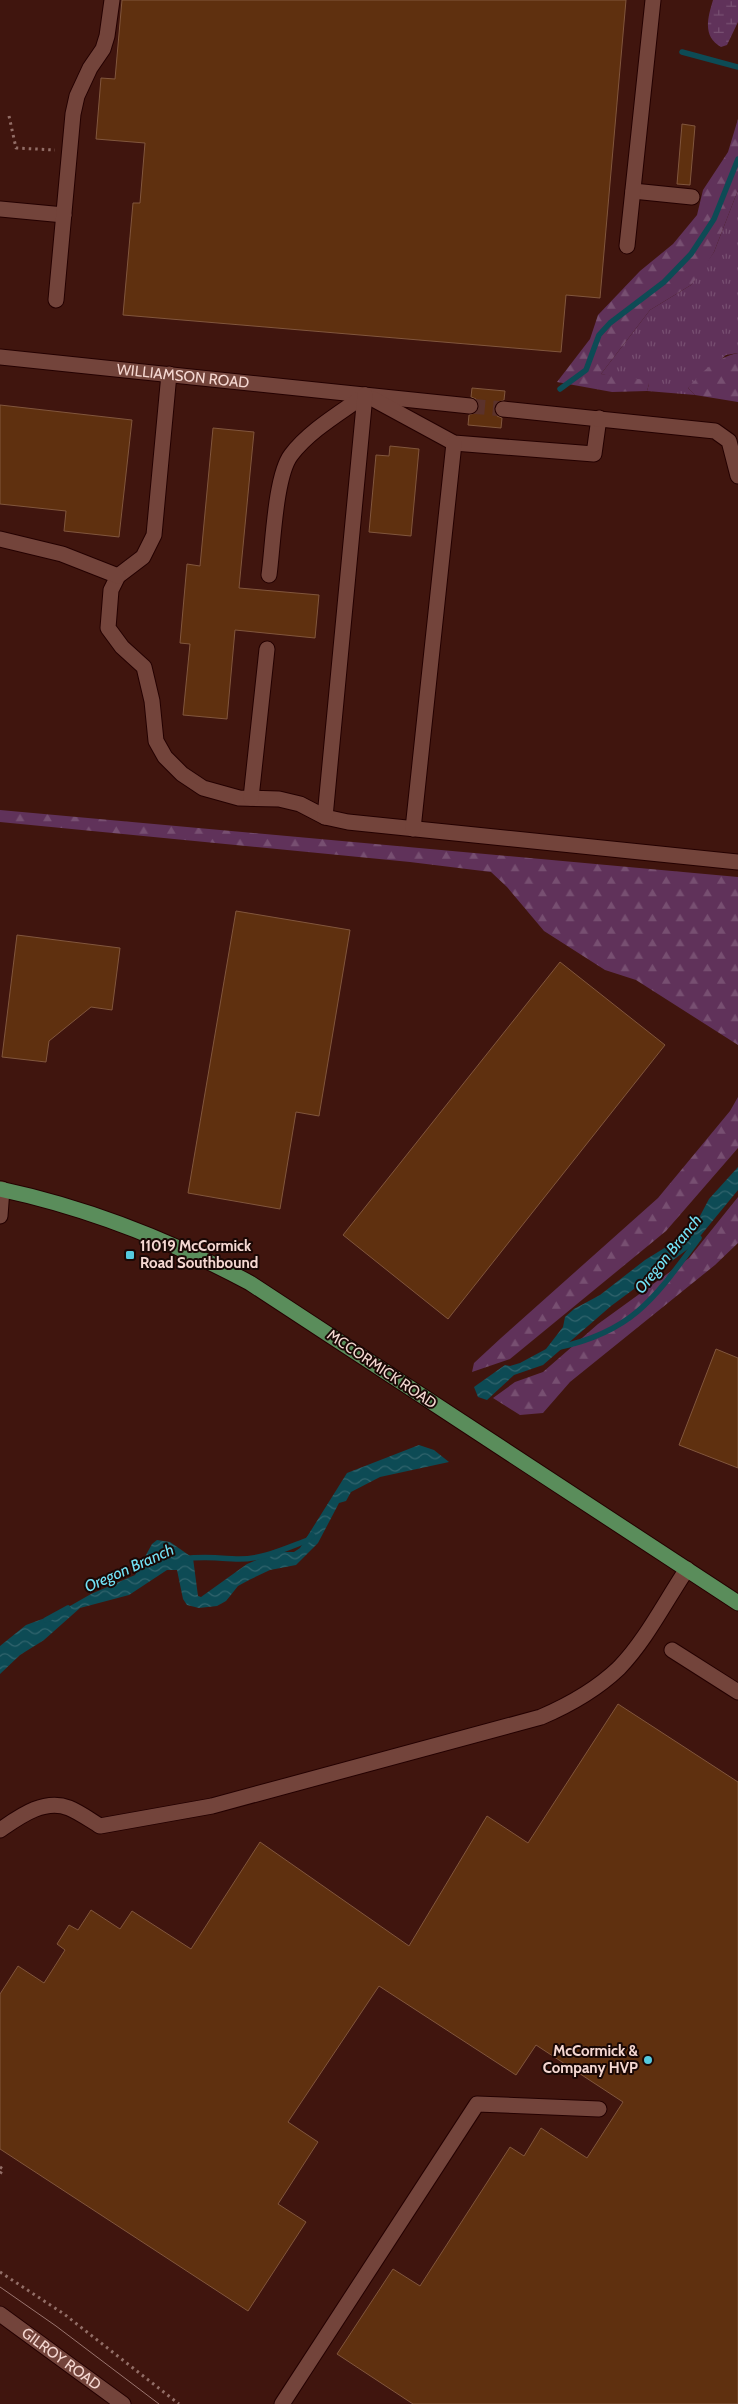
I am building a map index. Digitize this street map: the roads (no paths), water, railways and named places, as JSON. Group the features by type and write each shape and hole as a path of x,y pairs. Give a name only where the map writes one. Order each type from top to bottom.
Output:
{"main road":[{"name":"MCCORMICK ROAD","path":"1,1189 86,1211 133,1227 174,1244 250,1283 738,1603"}],"street":[{"path":"56,300 73,114 77,96 90,68 103,49 107,36 112,0"},
{"path":"627,246 652,0"},
{"path":"633,191 692,197"},
{"path":"0,209 64,215"},
{"name":"WILLIAMSON ROAD","path":"0,357 470,406"},
{"path":"169,374 154,535 143,557 118,576 111,590 108,628 122,647 144,667 152,701 156,741 165,757 182,774 203,788 239,798 279,799 300,804 325,817 348,822 738,862"},
{"path":"365,395 454,443 594,454 599,418"},
{"path":"269,575 282,474 290,456 304,440 365,395"},
{"path":"325,817 365,395"},
{"path":"503,409 715,431 729,441 738,476"},
{"path":"413,829 454,443"},
{"path":"0,539 62,554 118,576"},
{"path":"251,798 266,649"},
{"path":"0,1216 1,1189"},
{"path":"0,1830 32,1810 53,1805 68,1808 100,1826 212,1806 541,1717 570,1704 619,1667 639,1642 687,1569"},
{"path":"672,1650 738,1692"},
{"path":"282,2404 477,2104 599,2109"},
{"name":"GILROY ROAD","path":"0,2314 123,2404"}],"water":[{"name":"Oregon Branch","path":"738,1167 738,1190 692,1246 611,1306 543,1365 514,1375 487,1400 478,1397 474,1387 505,1365 510,1366 520,1363 546,1349 563,1327 565,1317 574,1309 600,1295 645,1260 692,1231 709,1199"},
{"name":"Oregon Branch","path":"419,1445 434,1450 449,1462 380,1477 351,1492 346,1501 339,1503 318,1543 296,1565 270,1570 238,1586 226,1601 217,1606 199,1608 187,1605 183,1599 177,1570 167,1570 129,1595 80,1608 44,1640 20,1655 0,1674 0,1646 26,1625 56,1614 91,1594 135,1575 152,1544 157,1540 170,1542 193,1558 198,1596 201,1597 247,1564 276,1552 294,1552 300,1548 347,1473"}],"waterway":[{"path":"682,52 738,67"},
{"path":"560,389 586,370 599,335 610,323 664,282 691,254 714,219 738,159"},
{"name":"Oregon Branch","path":"560,1347 585,1340 625,1321 656,1294 699,1238"},
{"name":"Oregon Branch","path":"184,1559 204,1557 254,1558 308,1540 312,1535"},
{"name":"Oregon Branch","path":"46,1620 68,1608"}],"tunnel":[{"path":"470,406 503,409"}],"tram line":[{"path":"0,2287 56,2326 159,2404"}],"place":[{"name":"11019 McCormick Road Southbound","path":"130,1255"},
{"name":"McCormick & Company HVP","path":"648,2060"}]}
